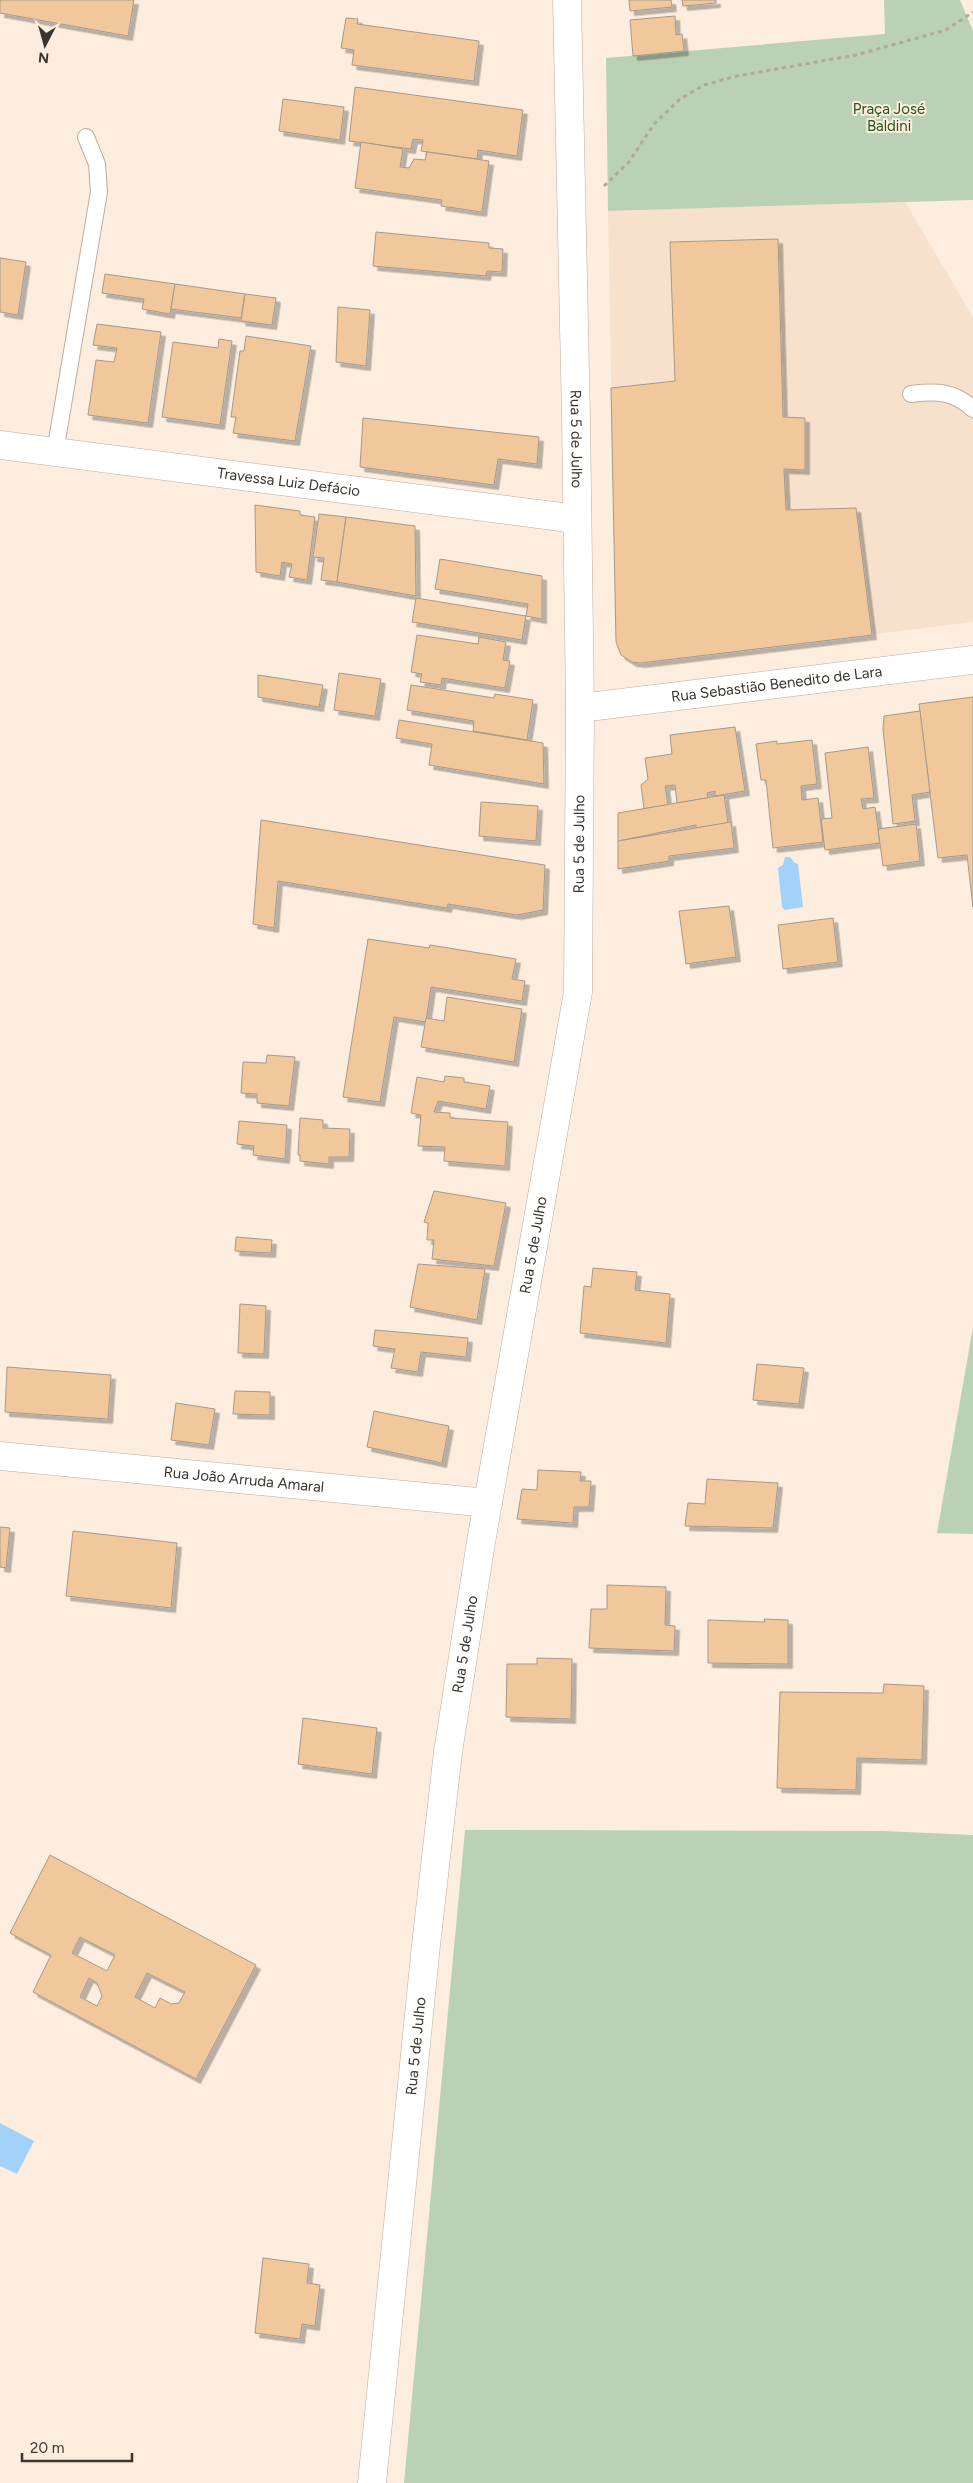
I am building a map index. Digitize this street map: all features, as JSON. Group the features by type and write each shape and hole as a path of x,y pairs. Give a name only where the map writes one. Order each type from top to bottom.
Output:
{"street":[{"name":"Rua 5 de Julho","path":"372,2483 437,1832 448,1752 488,1503 578,992 580,708 567,0"},
{"name":"Travessa Luiz Defácio","path":"0,444 577,519"},
{"name":"Rua Sebastião Benedito de Lara","path":"580,708 973,660"},
{"name":"Rua João Arruda Amaral","path":"0,1456 488,1503"}],"lane":[{"path":"56,452 99,192 97,164 86,137"},
{"path":"911,394 935,392 954,395 973,409"}],"path":[{"path":"572,215 629,162 660,118 680,99 704,85 737,76 856,55 946,30 973,12"}],"shaded area":[{"path":"905,202 973,317 973,622 641,663 628,661 618,651 616,642 608,211"}],"green space":[{"name":"Praça José Baldini","path":"884,0 960,0 973,31 973,200 608,211 606,58 885,34"},
{"path":"973,1327 973,1534 937,1533"},
{"path":"465,1830 883,1831 973,1835 973,2483 404,2483"}],"water":[{"path":"785,857 790,857 798,864 803,907 785,910 782,907 778,868 783,865"},
{"path":"0,2123 34,2141 17,2174 0,2166"}],"building":[{"path":"0,0 134,0 128,36 0,13"},
{"path":"629,0 671,0 672,7 630,11"},
{"path":"682,0 716,0 716,3 683,6"},
{"path":"675,16 676,35 682,34 684,51 633,56 630,20"},
{"path":"346,18 358,19 357,24 479,41 474,81 352,65 354,50 341,48"},
{"path":"355,87 523,110 517,156 478,150 477,159 421,151 423,140 413,139 411,149 349,141"},
{"path":"283,99 344,107 340,140 279,131"},
{"path":"361,142 403,149 400,167 409,168 414,159 425,160 427,152 489,161 482,212 441,206 442,200 355,188"},
{"path":"376,232 489,243 489,248 503,249 502,272 487,271 486,276 373,266"},
{"path":"778,239 783,417 805,418 805,470 784,469 786,510 856,508 872,635 641,663 632,662 621,655 616,642 611,388 675,381 670,242"},
{"path":"0,258 26,262 18,315 0,312"},
{"path":"105,274 175,284 170,314 142,309 144,299 102,293"},
{"path":"175,284 245,294 241,318 171,309"},
{"path":"245,294 276,298 272,325 241,321"},
{"path":"338,307 370,310 366,366 336,362"},
{"path":"97,324 161,332 148,423 88,415 96,360 114,362 117,348 93,345"},
{"path":"246,336 311,346 295,441 233,433 236,417 231,417 240,351 244,351"},
{"path":"219,339 232,341 220,425 162,417 173,342 218,348"},
{"path":"363,418 539,437 537,464 498,459 494,485 360,467"},
{"path":"255,505 300,511 300,515 315,517 307,580 289,577 292,564 282,562 280,576 256,572"},
{"path":"319,514 346,517 337,582 321,580 324,558 313,557"},
{"path":"346,517 415,526 416,596 337,582"},
{"path":"440,559 542,576 542,619 526,616 528,604 435,589"},
{"path":"416,598 526,616 522,640 412,622"},
{"path":"417,635 478,644 479,637 506,642 503,660 510,661 505,688 442,678 441,685 420,682 422,674 411,672"},
{"path":"339,673 381,679 375,716 334,710"},
{"path":"258,675 323,685 319,707 258,697"},
{"path":"411,685 494,698 495,694 533,700 527,740 473,731 474,721 407,710"},
{"path":"973,697 973,907 967,855 938,858 919,704"},
{"path":"920,711 930,792 912,795 915,821 893,824 883,729 884,716"},
{"path":"399,720 543,743 544,784 429,765 432,744 396,738"},
{"path":"735,727 745,791 715,796 715,791 707,793 708,798 677,803 675,785 665,786 668,805 644,809 641,785 648,779 645,758 672,754 670,735"},
{"path":"812,740 817,784 801,786 802,800 818,798 823,842 773,848 766,780 761,780 756,744"},
{"path":"868,747 874,798 861,799 863,809 875,807 880,843 825,850 821,819 832,818 825,753"},
{"path":"724,795 728,823 696,828 696,825 618,841 618,813"},
{"path":"481,802 538,806 536,841 479,836"},
{"path":"261,820 545,865 543,910 517,915 448,904 447,908 278,881 274,928 253,924"},
{"path":"731,822 734,848 669,856 669,861 618,869 618,841"},
{"path":"916,824 920,861 883,866 878,829"},
{"path":"729,906 736,957 686,964 679,911"},
{"path":"833,918 838,962 783,969 778,925"},
{"path":"368,939 429,948 430,945 516,959 512,979 525,981 522,1001 431,987 426,1022 394,1017 380,1102 343,1097"},
{"path":"447,997 522,1009 514,1062 421,1047 426,1018 444,1021"},
{"path":"267,1055 295,1057 289,1106 257,1103 257,1094 241,1093 243,1062 266,1063"},
{"path":"445,1076 464,1078 464,1082 490,1086 486,1109 438,1101 434,1112 450,1113 450,1118 508,1122 505,1166 444,1161 445,1147 418,1146 421,1115 411,1113 417,1077 444,1082"},
{"path":"300,1118 323,1120 323,1128 350,1129 349,1157 329,1157 329,1164 300,1161 300,1155 298,1155"},
{"path":"239,1121 287,1125 285,1159 253,1155 254,1146 237,1144"},
{"path":"434,1191 506,1203 494,1266 432,1259 434,1240 427,1240 428,1223 424,1222"},
{"path":"236,1237 272,1240 271,1253 235,1251"},
{"path":"418,1264 485,1269 477,1320 410,1307"},
{"path":"593,1268 637,1272 635,1290 670,1294 666,1343 580,1333 584,1286 591,1287"},
{"path":"240,1304 266,1306 264,1354 238,1353"},
{"path":"375,1330 468,1338 466,1357 421,1352 418,1372 391,1368 395,1349 373,1346"},
{"path":"757,1364 804,1368 799,1404 753,1400"},
{"path":"7,1367 111,1375 108,1419 5,1412"},
{"path":"235,1391 270,1392 270,1415 233,1414"},
{"path":"176,1403 215,1409 209,1445 171,1440"},
{"path":"374,1411 449,1426 442,1463 367,1447"},
{"path":"538,1470 581,1472 580,1481 591,1481 589,1507 574,1507 573,1523 517,1519 522,1489 537,1490"},
{"path":"707,1479 778,1483 773,1528 685,1526 688,1503 705,1504"},
{"path":"0,1527 10,1528 6,1568 0,1567"},
{"path":"73,1531 177,1543 171,1608 66,1596"},
{"path":"607,1585 666,1587 665,1625 675,1626 674,1651 589,1648 591,1609 607,1609"},
{"path":"764,1619 788,1620 788,1664 708,1663 708,1620 765,1622"},
{"path":"537,1658 572,1659 571,1719 506,1717 507,1664 537,1664"},
{"path":"884,1684 924,1686 922,1760 857,1758 856,1790 777,1788 780,1692 883,1693"},
{"path":"303,1718 377,1728 372,1774 298,1764"},
{"path":"50,1855 256,1965 196,2079 33,1992 51,1955 10,1933","holes":["80,1937 115,1955 107,1971 72,1953","147,1973 185,1992 179,2003 171,2004 160,1998 155,2008 135,1997","89,1978 97,1983 102,1996 97,2006 80,1997"]},
{"path":"263,2258 309,2264 307,2283 320,2285 315,2326 302,2324 300,2339 255,2333"}]}
